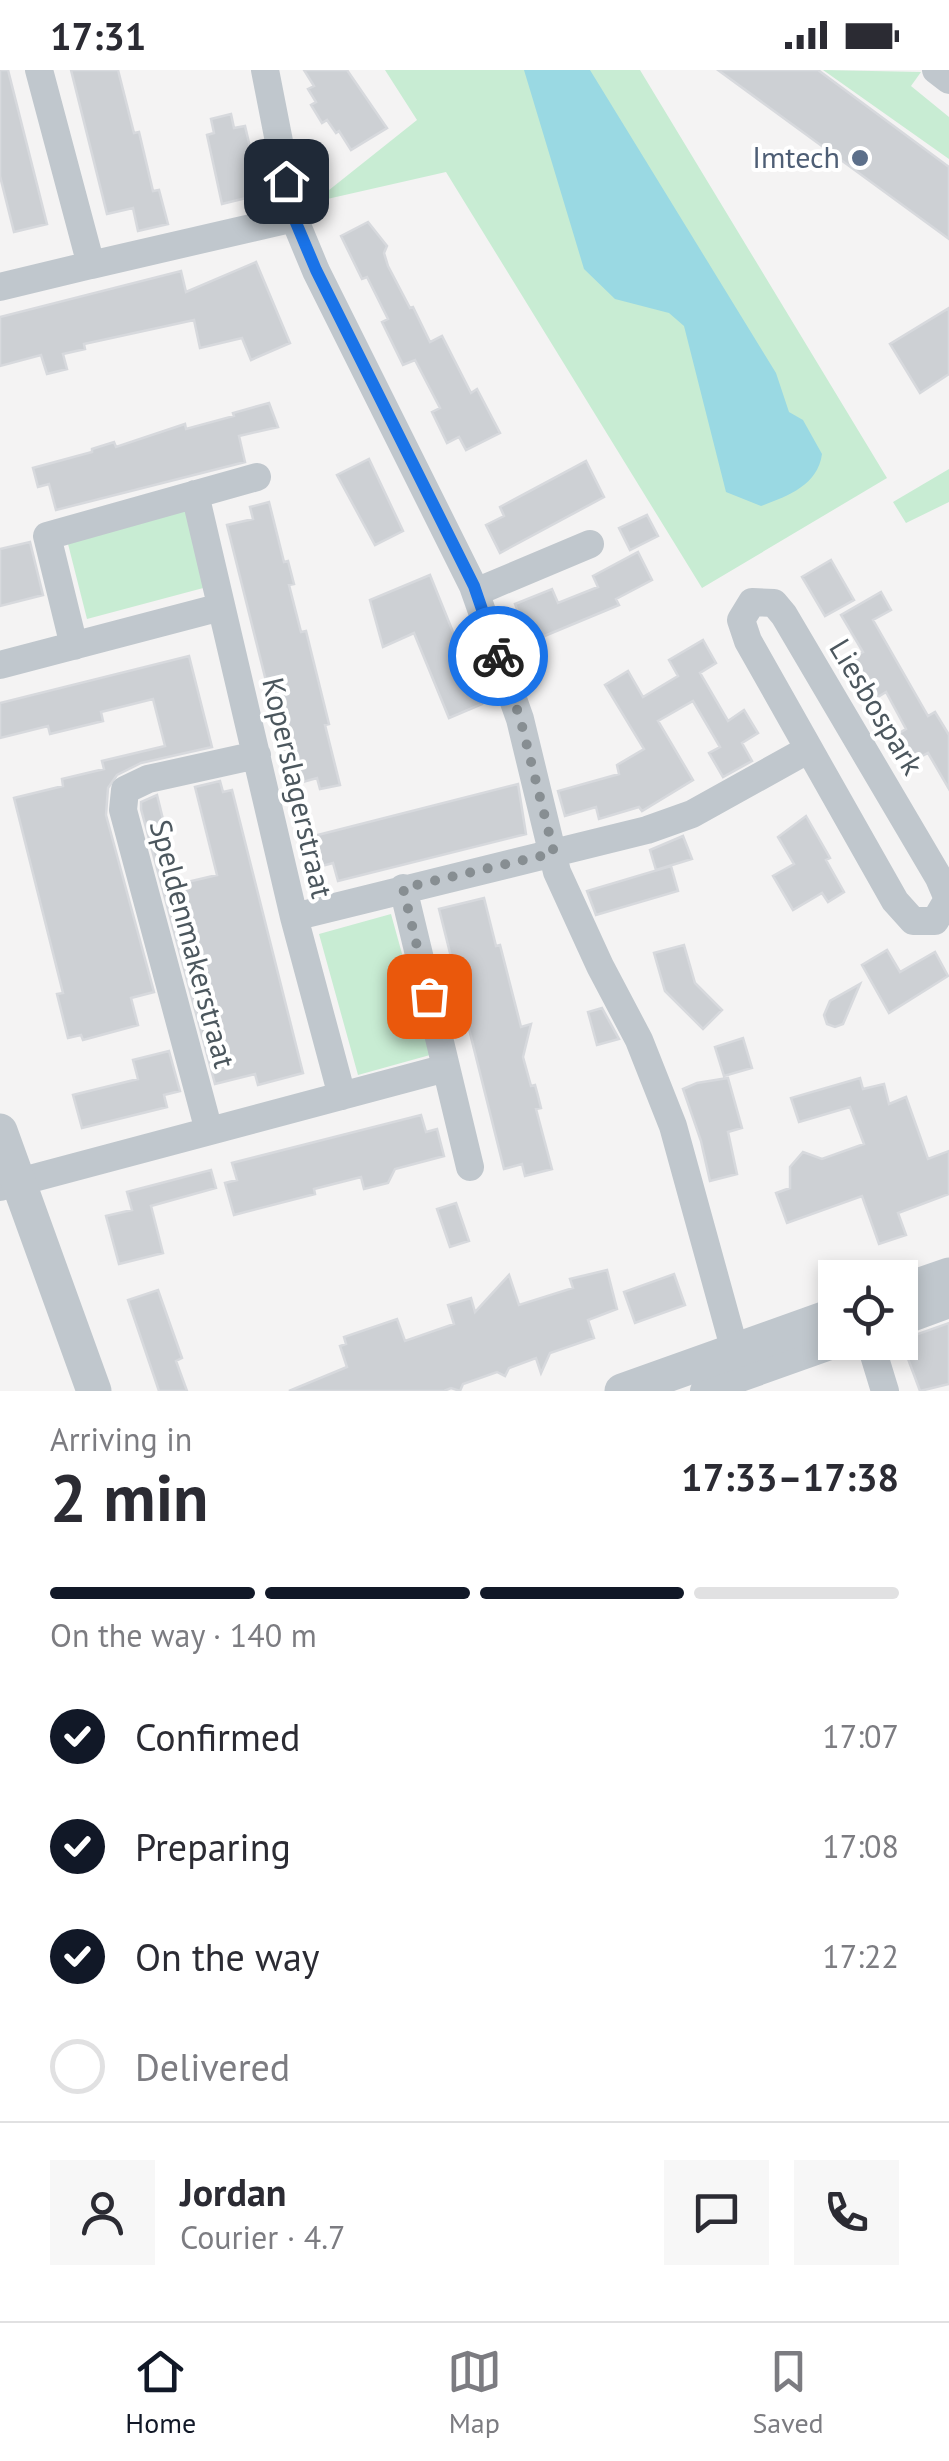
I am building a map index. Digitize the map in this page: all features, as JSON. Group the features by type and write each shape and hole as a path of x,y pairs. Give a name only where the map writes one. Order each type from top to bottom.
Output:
{"street":[{"path":"40,70 91,265"},
{"path":"265,70 294,218 476,592 520,718 557,872 639,1040 673,1126 735,1351"},
{"path":"936,70 949,80"},
{"path":"0,287 294,218"},
{"path":"74,646 47,536 257,477"},
{"name":"Koperslagerstraat","path":"195,494 294,917 342,1096"},
{"path":"476,592 590,544"},
{"name":"Liesbospark","path":"752,602 774,603 784,616 939,878 948,899 935,920 913,922 896,901 808,750 748,640 741,620 752,602"},
{"path":"0,665 221,607"},
{"path":"294,917 647,830 692,814 808,750"},
{"name":"Speldenmakerstraat","path":"208,1132 122,810 125,790 148,779 257,755"},
{"path":"403,888 470,1167"},
{"path":"9,1184 446,1068"},
{"path":"0,1130 9,1184 94,1391"},
{"path":"918,1286 949,1275"},
{"path":"918,1315 949,1304"},
{"path":"622,1391 818,1322"},
{"path":"704,1391 818,1350"},
{"path":"876,1360 885,1391"}],"green space":[{"path":"385,70 640,70 887,478 702,588 446,172 314,202 417,120"},
{"path":"823,70 921,72 911,86 949,117 949,159"},
{"path":"949,469 949,502 906,523 893,502"},
{"path":"188,509 207,587 87,619 67,540"},
{"path":"391,914 430,1055 358,1075 319,934"}],"water":[{"path":"524,70 590,70 776,373 789,412 803,420 822,454 815,474 800,488 761,506 726,492 684,326 669,313 615,299 584,269"}],"building":[{"path":"0,70 8,70 47,224 14,232 0,176"},
{"path":"71,70 118,70 134,133 139,132 153,191 159,190 168,224 138,231 133,208 107,214"},
{"path":"304,70 347,70 387,128 351,150 339,131 336,133 327,120 322,123 311,105 316,102 308,89 314,86"},
{"path":"718,70 818,70 949,167 949,239"},
{"path":"231,114 234,128 245,126 258,181 247,183 250,197 222,204 207,135 214,133 211,119"},
{"path":"368,222 387,246 384,253 388,266 430,342 442,336 471,393 477,389 500,433 466,450 459,437 447,443 432,412 440,408 415,360 403,365 382,322 388,319 341,236"},
{"path":"256,262 290,343 251,360 242,338 200,348 194,320 84,344 85,349 63,354 67,369 47,374 41,355 0,366 0,317 181,271 186,292"},
{"path":"949,308 949,374 920,393 890,344"},
{"path":"269,403 278,427 239,436 245,462 56,510 49,484 38,487 33,468 114,442 116,447 185,424 186,429"},
{"path":"369,459 403,531 375,545 337,475"},
{"path":"586,461 604,497 500,553 486,525 504,516 500,507"},
{"path":"269,502 284,562 288,561 294,584 289,585 301,632 306,631 340,785 320,789 317,778 292,785 227,525 253,519 250,507"},
{"path":"647,515 658,536 630,550 619,528"},
{"path":"30,542 43,595 0,606 0,549"},
{"path":"638,552 652,580 616,599 619,605 530,642 515,604 552,589 558,603 598,587 593,576"},
{"path":"831,560 854,600 825,616 802,577"},
{"path":"430,575 482,704 449,718 414,633 383,647 370,600"},
{"path":"881,592 891,610 873,620 928,716 935,712 949,735 949,789 928,753 909,763 894,736 906,729 886,692 873,700 850,659 863,652 841,615"},
{"path":"703,640 716,663 700,673 728,721 744,710 758,733 742,743 752,761 723,777 709,753 720,747 693,701 658,721 693,780 642,811 639,807 599,819 596,807 565,816 558,791 619,774 617,765 644,749 605,685 628,671 643,697 678,676 669,660"},
{"path":"189,656 212,747 141,763 117,775 108,788 106,815 154,992 131,998 138,1025 83,1040 81,1035 68,1038 57,994 63,993 14,798 63,786 62,779 104,769 102,761 165,746 153,699 101,712 103,721 50,734 48,726 0,738 0,703"},
{"path":"220,781 223,792 232,790 303,1073 258,1085 255,1074 215,1084 141,809 141,802 157,795 179,884 217,875 195,787"},
{"path":"518,784 526,834 338,881 333,863 322,866 314,836"},
{"path":"806,816 844,892 828,902 822,893 793,910 773,876 794,864 778,837"},
{"path":"683,836 692,859 656,870 650,850"},
{"path":"671,866 678,891 596,915 587,891"},
{"path":"484,898 521,1027 531,1024 523,1057 538,1096 541,1108 536,1109 552,1169 525,1176 522,1164 504,1169 439,909"},
{"path":"684,945 695,983 722,1010 703,1029 665,991 654,953"},
{"path":"887,950 900,972 935,952 948,976 889,1013 862,965"},
{"path":"860,984 843,1024 827,1024 824,1015 830,1001"},
{"path":"602,1008 619,1039 597,1045 588,1012"},
{"path":"743,1038 752,1068 724,1076 715,1047"},
{"path":"169,1051 180,1091 164,1095 167,1107 82,1128 73,1095 138,1079 133,1060"},
{"path":"728,1078 742,1128 728,1132 737,1174 710,1181 683,1089"},
{"path":"860,1078 863,1089 884,1084 889,1104 906,1097 928,1159 949,1151 949,1194 898,1213 906,1235 879,1244 862,1196 787,1223 776,1193 790,1188 790,1167 803,1152 822,1159 864,1144 850,1107 799,1122 791,1098"},
{"path":"421,1115 426,1132 437,1129 444,1156 395,1169 388,1183 364,1189 361,1177 314,1189 315,1194 234,1215 225,1183 237,1180 232,1163"},
{"path":"211,1170 216,1188 151,1206 163,1253 119,1264 106,1216 132,1210 127,1192"},
{"path":"456,1203 469,1241 450,1247 437,1209"},
{"path":"607,1270 617,1309 588,1320 594,1338 550,1353 541,1373 536,1358 509,1368 505,1376 497,1372 463,1384 460,1391 289,1391 347,1367 340,1346 346,1344 344,1337 397,1319 405,1341 454,1324 448,1305 471,1298 475,1312 509,1275 519,1305 573,1288 570,1279"},
{"path":"674,1274 685,1305 635,1323 624,1292"},
{"path":"158,1290 182,1358 176,1361 187,1391 159,1391 128,1300"},
{"path":"949,1323 949,1384 920,1391 908,1360 918,1360 918,1334"}],"way so far":[{"path":"429,996 403,888 554,853 520,718 498,656"}],"place":[{"name":"Imtech","path":"860,158"}],"route":[{"path":"286,181 294,218 316,270 474,586 498,656"}]}
